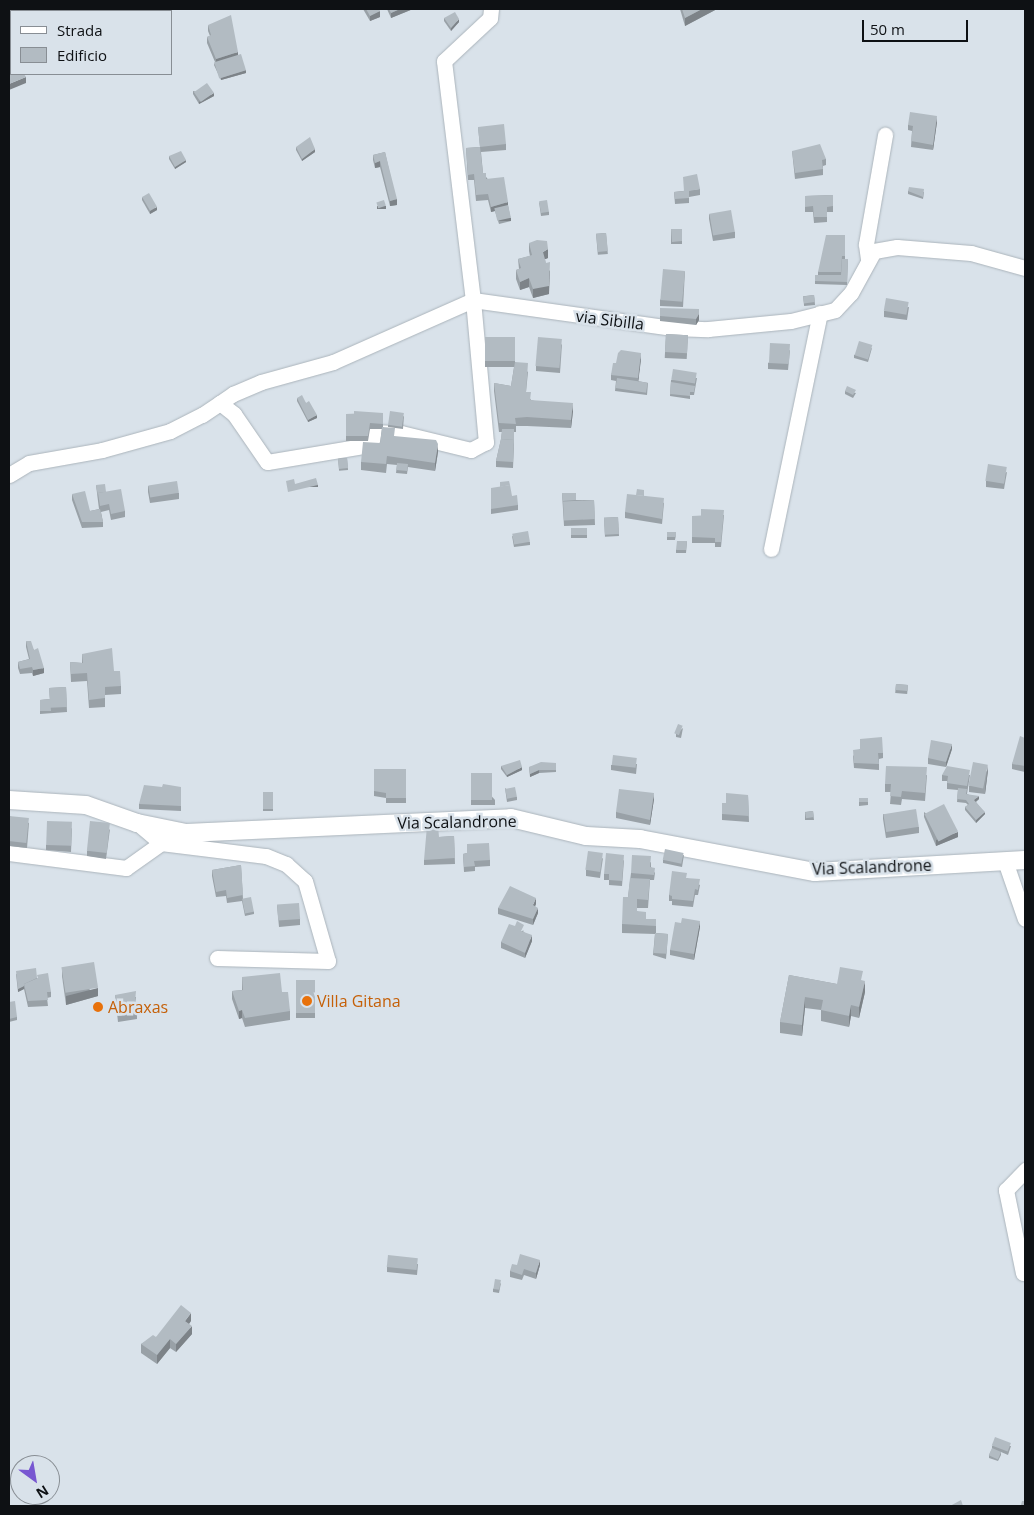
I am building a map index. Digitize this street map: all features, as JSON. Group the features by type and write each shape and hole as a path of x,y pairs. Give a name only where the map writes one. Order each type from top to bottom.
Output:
{"street":[{"path":"220,403 234,414 260,457 266,462 369,445 376,432 401,433 472,450 486,442 473,300 444,61 490,18 491,9"},
{"path":"868,259 866,244 885,135"},
{"path":"868,259 874,251 920,247 971,253 1025,268"},
{"name":"via Sibilla","path":"473,300 673,328 708,329 792,321 835,310 851,293 868,259"},
{"path":"9,475 30,463 102,450 170,431 261,382 333,362 473,300"},
{"path":"771,549 820,313"},
{"name":"Via Scalandrone","path":"9,800 86,805 137,824 186,833 512,818 586,836 640,839 815,872 1025,860"},
{"path":"137,824 161,843 266,856 286,864 304,882 328,962 217,958"},
{"path":"9,853 126,868 161,843"},
{"path":"1005,861 1025,919"},
{"path":"1023,1273 1006,1190 1025,1170"}],"building":[{"path":"366,9 379,9 380,11 370,16"},
{"path":"389,9 400,9 391,13"},
{"path":"682,9 702,9 685,18"},
{"path":"455,12 459,19 451,28 444,18"},
{"path":"231,15 238,52 216,59 207,37 211,35 208,25"},
{"path":"9,51 10,75 25,75 26,77 9,84"},
{"path":"241,54 246,70 219,78 214,62"},
{"path":"207,83 214,93 201,102 194,92"},
{"path":"910,112 937,116 933,145 911,141 913,126 908,125"},
{"path":"504,124 506,144 480,147 478,127"},
{"path":"310,137 315,149 302,159 296,147"},
{"path":"820,144 826,159 822,160 823,169 795,173 792,151"},
{"path":"480,147 483,173 486,173 486,179 504,177 508,202 491,207 488,194 476,195 474,174 468,175 466,148"},
{"path":"181,151 186,160 175,167 169,156"},
{"path":"385,152 397,199 390,201 380,161 375,163 373,155"},
{"path":"697,174 700,189 689,191 689,198 675,199 674,192 684,191 683,177"},
{"path":"909,187 924,189 923,197 908,191"},
{"path":"149,193 157,207 150,211 142,197"},
{"path":"833,195 833,206 827,207 827,217 814,217 813,206 805,207 805,196"},
{"path":"384,200 386,206 378,208 376,202"},
{"path":"547,200 549,212 541,213 539,201"},
{"path":"508,205 511,218 497,221 494,208"},
{"path":"731,210 735,232 713,235 709,214"},
{"path":"671,229 682,229 682,241 672,242"},
{"path":"606,233 608,251 598,252 596,234"},
{"path":"826,235 845,235 845,256 842,256 841,272 818,272"},
{"path":"537,240 547,241 548,249 543,252 546,263 550,262 549,286 533,289 529,278 520,282 516,270 521,268 518,259 532,255 529,243"},
{"path":"842,259 848,259 847,282 815,281 815,275 841,275"},
{"path":"663,269 685,271 682,302 660,300"},
{"path":"814,295 815,302 804,303 803,297"},
{"path":"886,298 909,302 906,315 884,311"},
{"path":"660,308 699,309 699,314 696,319 660,316"},
{"path":"666,334 688,335 687,353 665,352"},
{"path":"485,337 515,337 515,361 485,361"},
{"path":"538,337 562,339 559,368 535,366"},
{"path":"859,341 872,345 868,359 855,355"},
{"path":"770,343 790,344 789,364 769,363"},
{"path":"621,350 641,353 638,378 611,375 613,363 616,363 618,353"},
{"path":"515,362 528,363 526,392 531,392 530,400 573,403 571,420 527,417 515,418 516,424 499,423 494,383 511,386"},
{"path":"673,369 697,373 695,384 671,380"},
{"path":"617,378 648,383 646,393 615,388"},
{"path":"671,382 695,386 694,392 690,392 690,396 670,394"},
{"path":"847,386 856,390 853,395 845,391"},
{"path":"302,395 306,403 309,401 317,415 308,420 297,398"},
{"path":"354,411 383,413 383,424 370,423 368,436 346,436 346,414 354,414"},
{"path":"390,411 404,413 402,427 388,425"},
{"path":"382,427 395,428 394,436 436,440 438,444 435,463 387,456 386,464 361,462 363,442 380,443"},
{"path":"502,429 514,429 514,440 501,439"},
{"path":"501,439 514,440 513,462 496,461"},
{"path":"347,458 348,468 339,469 338,459"},
{"path":"397,463 408,464 407,471 396,470"},
{"path":"988,464 1007,467 1004,484 985,481"},
{"path":"316,478 318,485 288,492 286,481 294,479 295,484"},
{"path":"177,481 179,493 150,497 148,486"},
{"path":"509,481 510,485 500,487 500,482"},
{"path":"105,484 106,492 98,493 98,496 96,485"},
{"path":"510,485 512,496 517,495 518,505 491,509 491,488"},
{"path":"121,489 125,511 111,514 109,504 100,506 98,493"},
{"path":"637,489 644,490 644,496 636,495"},
{"path":"85,491 90,511 100,509 103,522 82,522 72,494"},
{"path":"562,493 576,493 576,500 563,501 563,504"},
{"path":"627,494 664,498 662,519 625,512"},
{"path":"594,500 595,519 564,521 563,502"},
{"path":"701,509 724,510 721,542 715,542 715,538 692,537 692,516 701,516"},
{"path":"618,517 619,534 605,535 604,518"},
{"path":"571,528 587,528 587,535 571,535"},
{"path":"528,531 530,542 514,545 512,534"},
{"path":"667,532 676,532 676,537 667,537"},
{"path":"677,541 687,541 686,550 676,550"},
{"path":"26,641 31,641 34,650 38,648 44,668 33,670 32,667 20,669 18,662 30,659"},
{"path":"112,648 114,671 120,671 121,686 105,687 105,698 89,700 87,673 71,674 70,662 83,663 82,654"},
{"path":"896,684 908,685 907,691 895,690"},
{"path":"66,687 67,707 50,708 49,688"},
{"path":"50,699 51,711 40,711 40,700"},
{"path":"678,724 683,726 679,735 674,733"},
{"path":"1020,736 1025,738 1025,766 1012,764"},
{"path":"882,737 883,753 878,753 879,764 854,763 853,750 860,749 860,739"},
{"path":"931,740 952,744 946,762 928,758"},
{"path":"613,755 637,758 636,768 612,765"},
{"path":"520,760 522,767 507,775 501,766"},
{"path":"541,762 556,763 556,770 539,770 530,774 529,767"},
{"path":"973,762 988,765 983,788 968,786"},
{"path":"886,766 927,767 925,793 902,791 901,797 890,796 891,784 885,784"},
{"path":"947,766 970,770 967,786 947,783 948,776 942,775"},
{"path":"374,769 406,769 406,798 386,798 386,793 374,791"},
{"path":"471,773 492,773 492,800 471,800"},
{"path":"163,784 181,787 181,806 139,804 144,785 162,787"},
{"path":"515,787 517,797 507,799 505,789"},
{"path":"958,788 967,789 966,794 979,796 974,800 985,812 976,820 965,807 969,804 966,800 957,799"},
{"path":"619,789 654,793 650,820 616,812"},
{"path":"263,792 273,792 273,809 263,809"},
{"path":"726,793 748,795 749,816 722,814 722,803 726,803"},
{"path":"859,798 868,798 868,802 859,802"},
{"path":"944,804 958,832 938,842 924,814"},
{"path":"916,809 919,827 886,832 883,814"},
{"path":"813,811 814,817 806,818 805,812"},
{"path":"9,816 29,818 26,843 9,841"},
{"path":"47,821 72,822 71,846 46,845"},
{"path":"90,821 110,823 107,853 87,851"},
{"path":"427,826 438,826 439,837 454,836 455,858 424,860"},
{"path":"489,843 490,860 474,861 475,866 464,867 463,854 467,853 467,844"},
{"path":"665,849 684,853 681,864 663,860"},
{"path":"588,851 603,853 600,872 585,870"},
{"path":"606,853 624,855 622,881 609,880 609,874 604,874"},
{"path":"632,855 651,856 650,867 655,868 654,875 631,873"},
{"path":"241,865 243,895 227,898 226,890 216,892 212,870"},
{"path":"672,871 687,873 686,878 700,879 698,890 695,889 693,901 672,899 672,896 669,895"},
{"path":"630,878 650,879 648,900 637,899 637,911 646,912 646,919 656,919 656,926 622,924 623,897 628,897"},
{"path":"510,886 536,898 533,905 538,908 533,919 498,908"},
{"path":"251,897 254,912 245,913 242,899"},
{"path":"299,903 300,919 278,920 277,905"},
{"path":"682,918 700,921 694,954 670,950 675,922 681,923"},
{"path":"517,921 524,925 521,931 532,935 525,953 501,942 509,924 515,926"},
{"path":"655,933 668,934 667,954 654,953"},
{"path":"94,962 98,988 65,993 61,967"},
{"path":"840,967 863,971 861,980 865,981 859,1007 851,1005 849,1016 821,1010 823,1000 805,997 802,1025 780,1022 789,975 837,984"},
{"path":"36,968 37,978 18,989 16,971"},
{"path":"48,973 51,992 47,992 48,1000 28,1001 24,984 38,978 37,975"},
{"path":"280,973 282,992 288,992 290,1011 245,1018 242,1010 239,1011 232,991 243,990 242,977"},
{"path":"296,980 315,980 315,1013 296,1013"},
{"path":"136,991 137,1014 118,1016 115,995"},
{"path":"15,1001 17,1017 9,1019 9,1002"},
{"path":"520,1254 540,1260 536,1273 524,1269 522,1275 510,1271 512,1264 517,1265"},
{"path":"388,1255 418,1258 417,1270 387,1267"},
{"path":"495,1279 501,1280 499,1290 493,1289"},
{"path":"181,1305 191,1313 185,1321 192,1326 176,1344 170,1339 157,1355 141,1344 153,1335 156,1337"},
{"path":"995,1437 1011,1443 1008,1451 992,1445"},
{"path":"992,1448 1001,1452 998,1459 989,1455"},
{"path":"961,1500 963,1506 950,1506"},
{"path":"1022,1501 1025,1501 1025,1506 1021,1505"}],"place":[{"name":"Villa Gitana","path":"307,1001"},
{"name":"Abraxas","path":"98,1007"}]}
